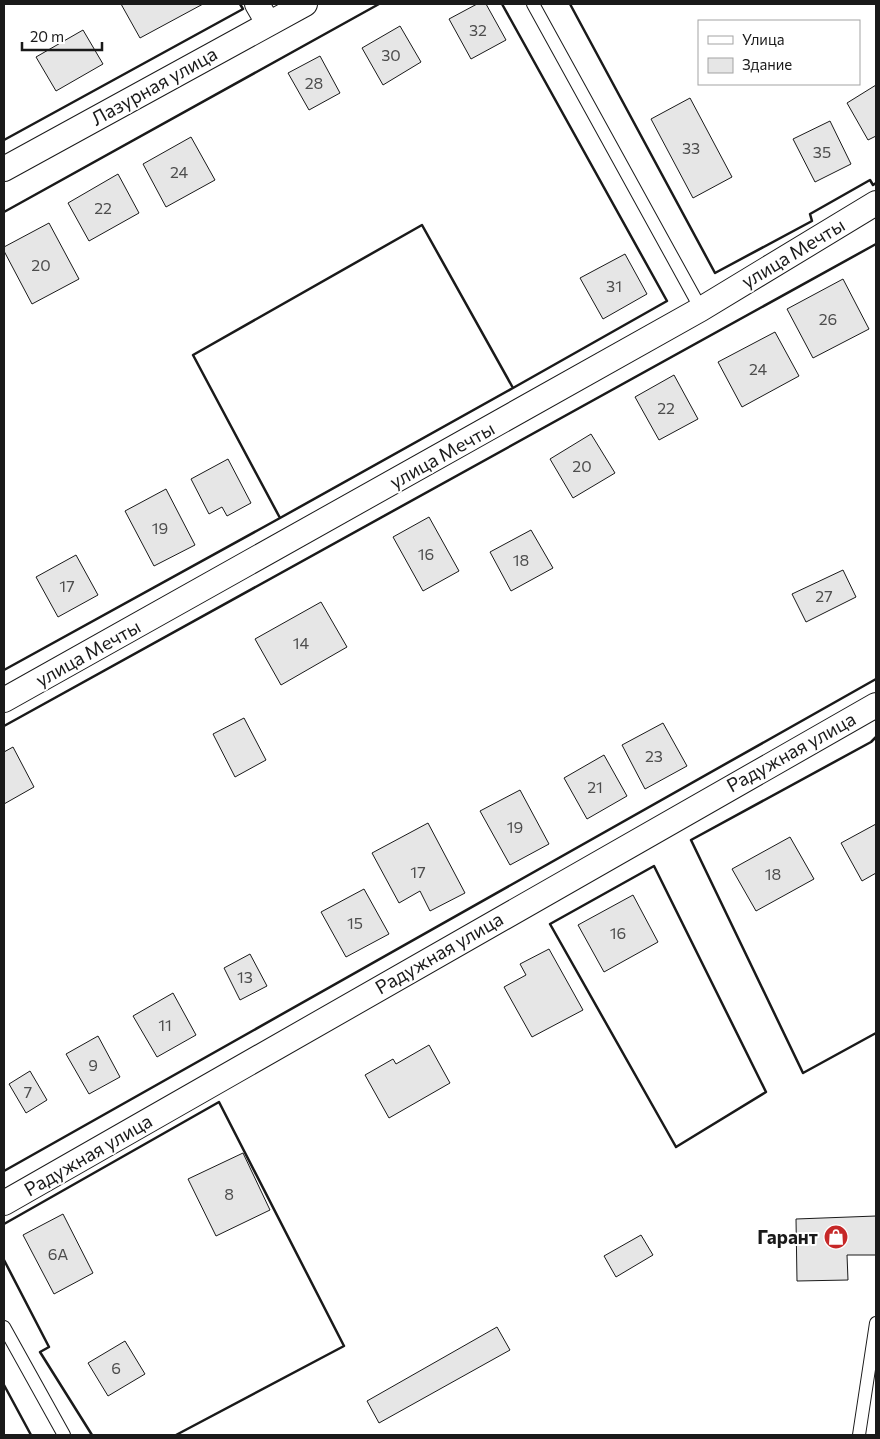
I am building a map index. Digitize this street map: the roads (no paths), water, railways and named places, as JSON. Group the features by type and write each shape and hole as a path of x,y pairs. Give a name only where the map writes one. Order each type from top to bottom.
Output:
{"street":[{"name":"Лазурная улица","path":"4,169 262,13 306,4"},
{"name":"улица Мечты","path":"4,700 701,309 876,203"},
{"name":"Радужная улица","path":"4,1203 655,829 876,705"}],"lane":[{"path":"533,4 701,309"},
{"path":"859,1435 876,1323"},
{"path":"4,1326 64,1435"}],"place":[{"name":"Гарант","path":"836,1237"}]}
